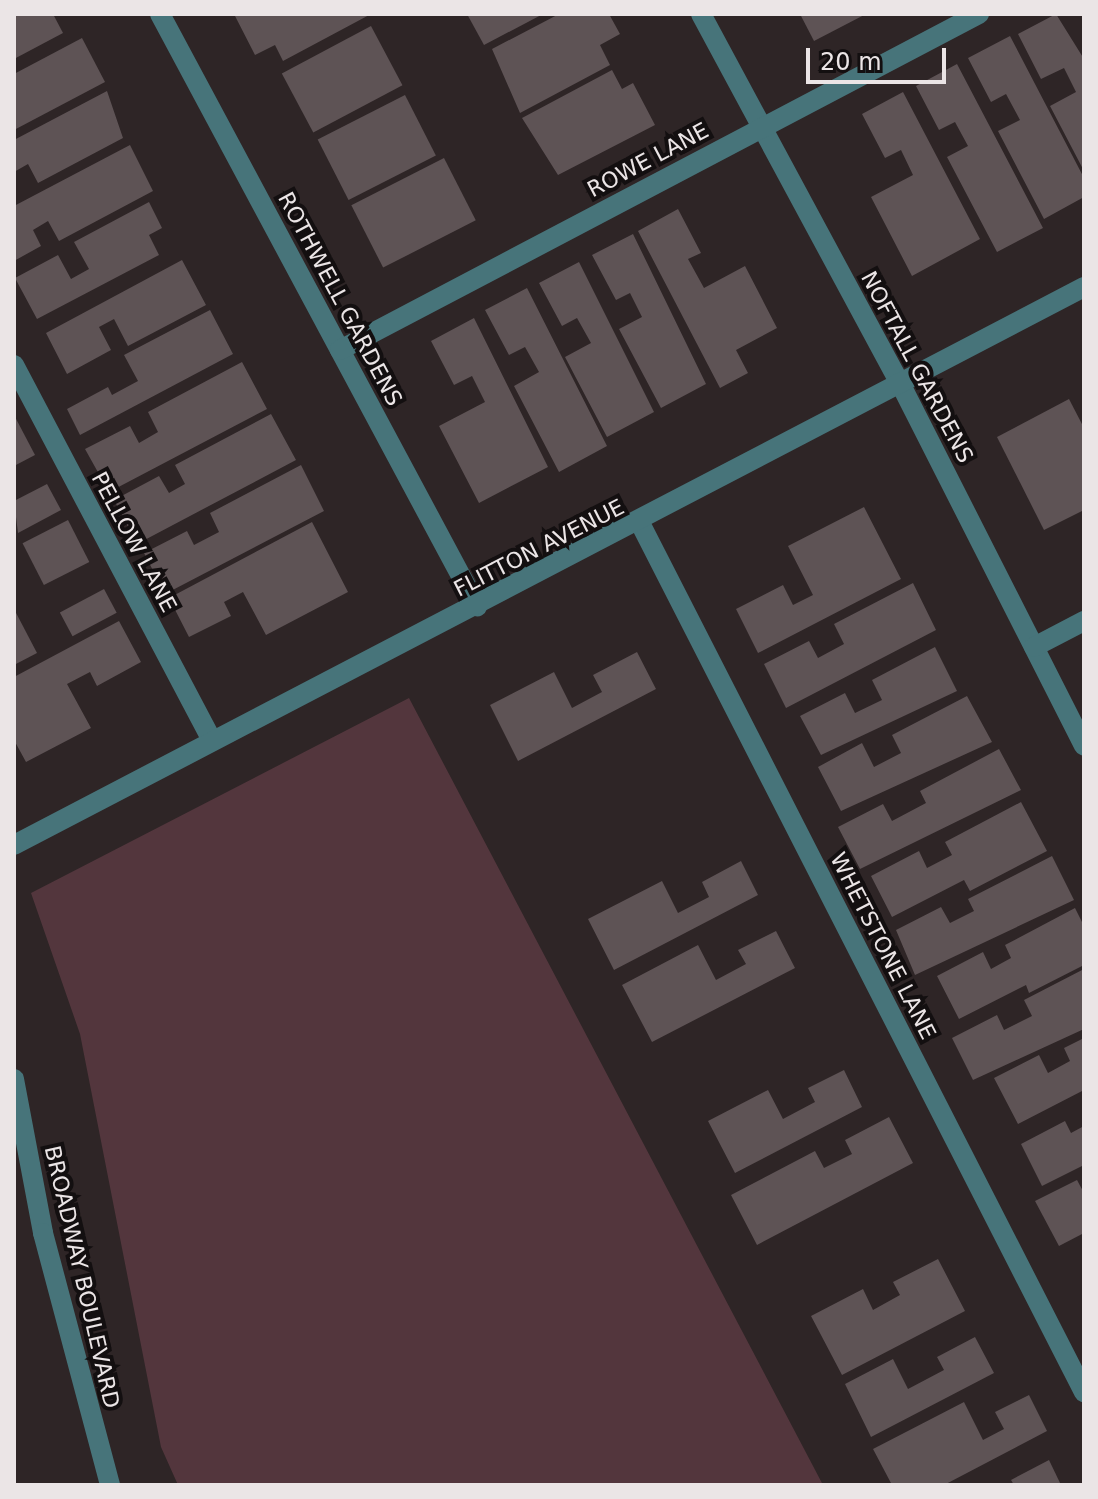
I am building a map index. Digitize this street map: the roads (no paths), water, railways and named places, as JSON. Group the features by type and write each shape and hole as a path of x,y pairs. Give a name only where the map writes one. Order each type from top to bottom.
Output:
{"street":[{"name":"ROTHWELL GARDENS","path":"160,14 477,606"},
{"name":"NOFTALL GARDENS","path":"701,14 902,387 1084,746"},
{"name":"ROWE LANE","path":"340,350 979,14"},
{"name":"FLITTON AVENUE","path":"14,845 902,387 1084,287"},
{"name":"PELLOW LANE","path":"14,365 212,741"},
{"name":"WHETSTONE LANE","path":"640,523 1084,1392"},
{"path":"1034,647 1084,621"},
{"name":"BROADWAY BOULEVARD","path":"14,1079 43,1233 110,1485"}]}
